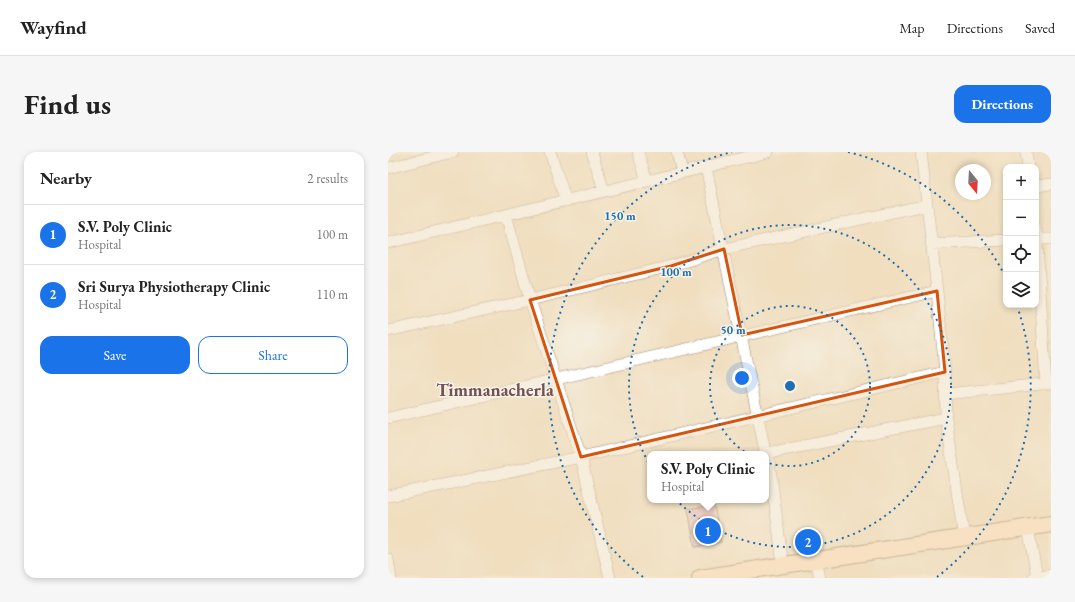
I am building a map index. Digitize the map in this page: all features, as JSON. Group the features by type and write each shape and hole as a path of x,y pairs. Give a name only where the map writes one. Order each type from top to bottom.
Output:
{"street":[{"path":"388,168 453,152"},
{"path":"550,152 566,200"},
{"path":"592,152 604,191"},
{"path":"638,152 647,181"},
{"path":"677,152 682,172"},
{"path":"388,243 768,152"},
{"path":"921,152 926,205 938,291 945,372 946,418 964,538"},
{"path":"1026,152 1028,164"},
{"path":"706,167 742,336 763,446 767,451"},
{"path":"1039,186 1051,184"},
{"path":"388,331 530,300 671,266 724,249 926,205"},
{"path":"506,215 530,300 581,458 610,578"},
{"path":"946,394 1048,384 1036,236"},
{"path":"1039,236 1051,239"},
{"path":"931,244 1003,240"},
{"path":"388,418 938,291"},
{"path":"388,496 581,458 757,415 945,372"},
{"path":"769,453 946,418"},
{"path":"769,460 783,565"},
{"path":"700,578 1051,524"},
{"path":"1028,528 1035,578 1051,574"},
{"path":"388,559 391,578"},
{"path":"816,560 820,578"}],"highlighted area":[{"path":"724,249 742,335 937,291 945,372 581,457 530,300 671,266"}],"building":[{"path":"714,505 721,542 695,547 688,509"},
{"path":"814,533 816,548 797,550 796,535"}],"place":[{"name":"S.V. Poly Clinic","path":"708,531"},
{"name":"Sri Surya Physiotherapy Clinic","path":"808,542"}],"district":[{"name":"Timmanacherla","path":"495,389"}]}
